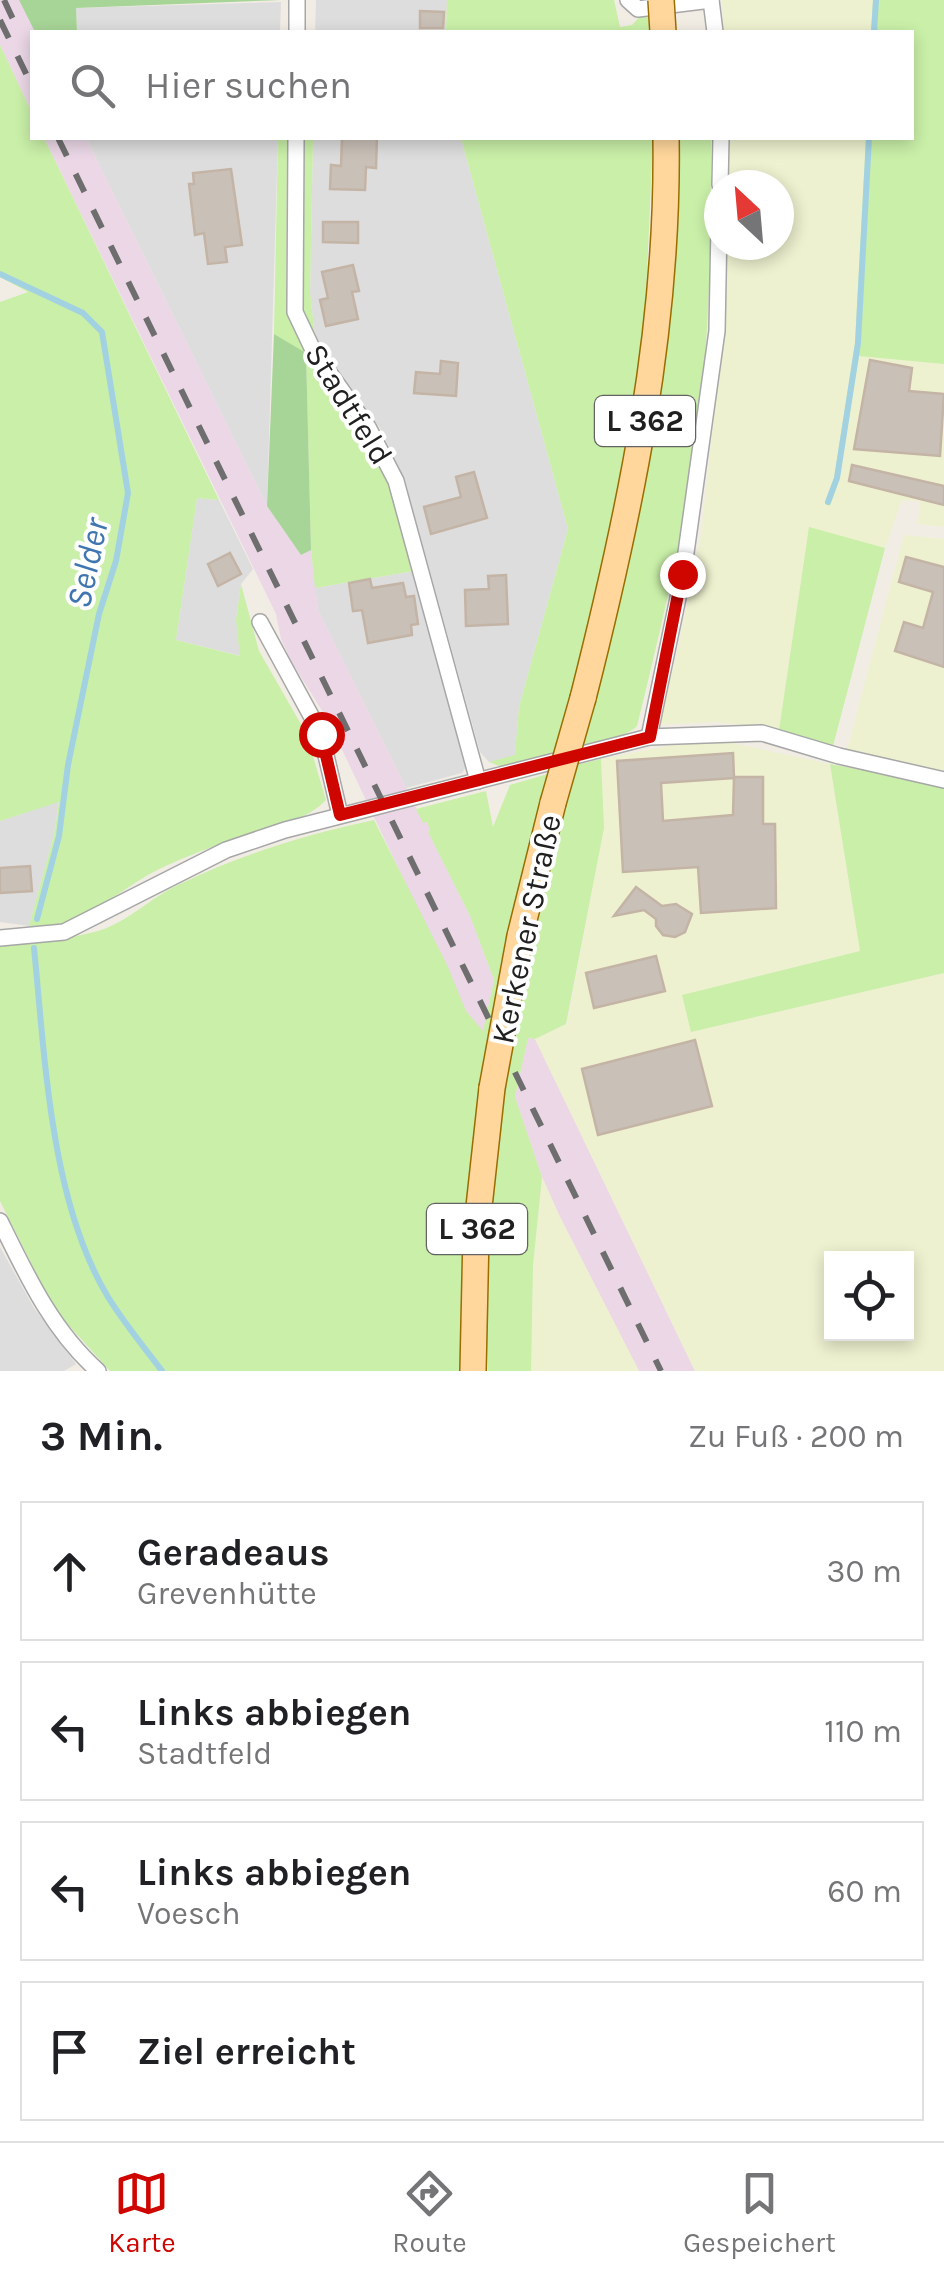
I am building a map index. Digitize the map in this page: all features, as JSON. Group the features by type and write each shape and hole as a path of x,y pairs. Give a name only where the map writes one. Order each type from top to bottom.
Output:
{"main road":[{"path":"661,0 664,30"},
{"name":"Kerkener Straße","path":"474,1371 476,1234 492,1088 520,936 616,567 641,447 658,326 666,140"}],"street":[{"path":"628,0 638,9 711,0 715,30"},
{"name":"Stadtfeld","path":"296,140 295,312 313,350 368,427 396,482 478,782"},
{"path":"720,170 721,140"},
{"path":"650,737 682,574 717,332 718,260"},
{"path":"260,622 321,734 340,815"},
{"path":"0,938 64,932 226,850 340,815 650,737 762,733 839,756 944,780"},
{"path":"0,1221 42,1305 98,1371"}],"shaded area":[{"path":"0,0 19,0 34,30 30,30 30,109 0,45"},
{"path":"316,0 447,0 446,30 315,30"},
{"path":"281,2 280,30 77,30 76,8"},
{"path":"45,140 87,140 267,506 301,555 311,550 318,610 423,822 431,830 428,831 470,916 494,980 483,1032 466,1011 328,720 291,661 276,614"},
{"path":"87,140 278,140 267,506"},
{"path":"313,140 462,140 568,529 519,707 515,756 489,762 480,752 405,481 380,428 315,337 310,293"},
{"path":"197,498 219,500 253,569 241,584 236,620 241,656 176,640"},
{"path":"414,571 466,767 462,773 406,788 318,610 315,588"},
{"path":"59,801 54,835 29,926 0,922 0,821"},
{"path":"528,1038 535,1039 695,1371 639,1371 560,1217 515,1097"},
{"path":"0,1247 34,1308 76,1364 64,1371 0,1371"}],"green space":[{"path":"19,0 281,0 76,8 77,30 34,30"},
{"path":"447,0 614,0 620,27 632,25 644,12 643,0 647,0 650,30 446,30"},
{"path":"722,0 873,0 871,30 724,30"},
{"path":"873,0 944,0 944,364 859,356 839,480 830,506 825,504 834,478 855,344 866,140 914,140 914,30 871,30"},
{"path":"0,45 30,109 30,140 45,140 219,500 197,498 176,640 240,656 236,620 241,584 259,651 306,733 326,800 295,820 169,864 77,918 45,926 29,926 59,802 0,821 0,302 28,292 0,277"},
{"path":"278,140 287,140 286,290 291,321 306,353 363,432 389,485 414,571 315,588 306,354 274,334"},
{"path":"304,140 313,140 310,293 315,337 304,320"},
{"path":"462,140 653,140 645,317 636,396 613,529 560,745 584,738 637,516 668,290 674,140 711,140 711,170 704,170 704,260 709,260 699,417 676,559 637,726 613,739 553,756 502,767 489,762 515,755 519,707 568,529"},
{"path":"730,140 866,140 855,344 834,478 825,504 839,480 859,355 944,364 944,527 918,524 920,501 902,500 885,548 809,528 779,730 717,722 657,725 676,659 701,534 723,339 726,260 794,260 794,170 730,170"},
{"path":"274,334 306,353 311,550 301,555 267,506"},
{"path":"809,527 885,548 833,746 779,730"},
{"path":"904,535 944,539 944,774 847,750"},
{"path":"732,743 830,764 860,951 683,995 692,1032 944,973 944,1371 695,1371 535,1039 567,1024 604,828 601,759 678,744"},
{"path":"601,759 604,828 566,1024 535,1039 528,1038 515,1097 542,1177 533,1265 531,1371 488,1371 487,1225 511,1037 534,927 576,765"},
{"path":"830,764 944,785 944,973 691,1032 682,995 860,951"},
{"path":"551,773 504,962 474,1131 465,1227 462,1371 110,1371 54,1309 0,1201 0,947 98,931 168,890 226,864 298,839 374,820 466,1011 483,1031 494,980 470,916 428,832 427,822 423,823 416,809 486,791 493,827 510,785"},
{"path":"542,1177 639,1371 531,1371 533,1265"}],"building":[{"path":"420,11 444,12 443,28 420,28"},
{"path":"342,140 377,140 376,168 366,167 365,190 330,189 331,165 341,166"},
{"path":"231,169 242,245 225,247 227,262 208,264 204,233 195,235 189,184 194,184 193,173"},
{"path":"323,222 358,222 358,243 323,242"},
{"path":"353,265 359,291 352,292 358,319 326,326 320,300 328,298 322,272"},
{"path":"870,360 912,368 909,391 944,394 940,456 854,449"},
{"path":"441,361 458,363 456,396 414,393 416,372 440,374"},
{"path":"852,465 944,486 944,505 849,481"},
{"path":"474,472 487,518 431,534 424,507 461,497 456,477"},
{"path":"230,553 241,574 218,586 208,564"},
{"path":"906,557 944,567 944,667 895,651 904,622 923,628 933,592 899,582"},
{"path":"506,575 508,624 466,626 465,590 489,589 488,576"},
{"path":"370,579 372,588 403,583 406,597 414,596 418,624 411,625 412,635 368,643 362,610 353,611 349,583"},
{"path":"733,753 734,777 763,777 763,824 775,824 776,908 701,913 698,867 623,872 617,761","holes":["734,778 733,815 663,821 661,783"]},
{"path":"30,866 32,891 0,893 0,868"},
{"path":"636,887 662,906 676,904 692,914 685,932 675,937 663,935 656,919 644,910 614,916"},
{"path":"656,956 665,991 594,1008 586,973"},
{"path":"695,1040 712,1106 598,1135 582,1069"}],"waterway":[{"path":"874,30 876,0"},
{"path":"828,502 837,478 858,343 869,140"},
{"name":"Selder","path":"0,274 83,313 102,332 128,493 68,765 59,836 37,919"},
{"name":"Selder","path":"34,948 53,1127 74,1217 108,1297 162,1371"}],"railway":[{"path":"4,0 19,32"},
{"path":"0,20 30,82"},
{"path":"59,140 661,1371"}],"route":[{"path":"321,734 340,815 650,737 682,574"}]}
